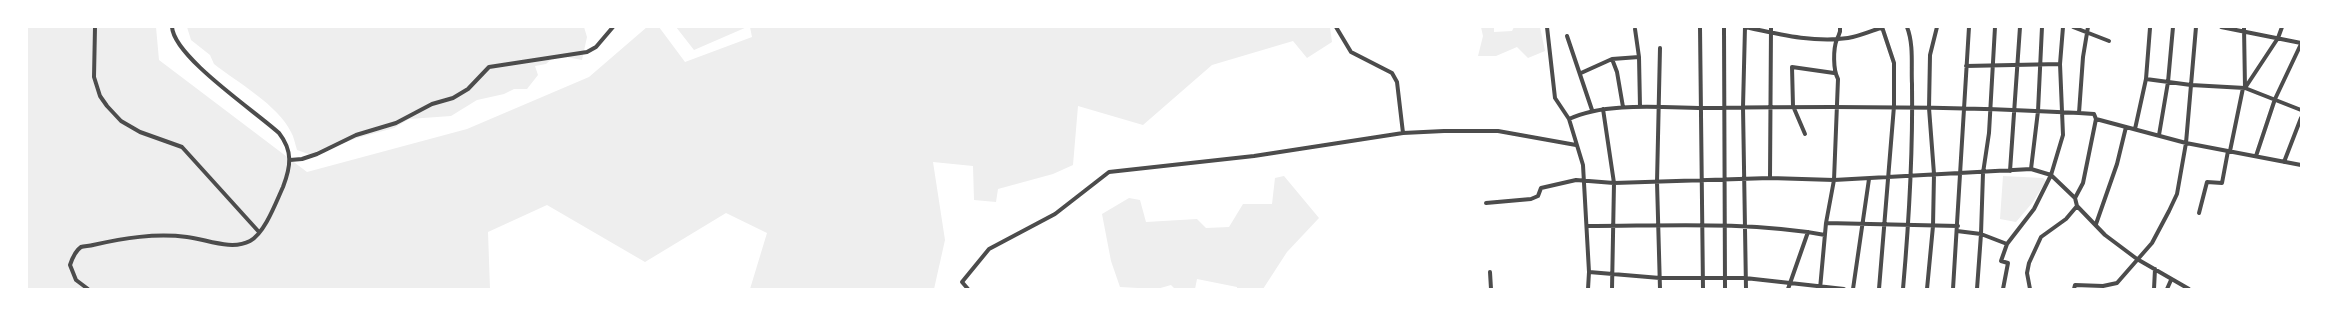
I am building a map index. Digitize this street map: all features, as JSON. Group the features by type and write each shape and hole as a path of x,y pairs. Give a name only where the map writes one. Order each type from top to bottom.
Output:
{"street":[{"path":"95,27 94,77 100,96 107,106 121,121 140,132 182,147 260,232"},
{"path":"88,289 76,280 70,265 75,254 82,247 127,238 165,236 236,244 250,241 260,232 270,216 289,172 290,160 288,148 279,133 188,57 172,33 172,27"},
{"path":"290,160 302,159 317,154 356,135 396,122 432,104 453,98 468,89 489,67 587,52 596,47 613,27"},
{"path":"1336,27 1351,52 1392,73 1397,82 1403,133"},
{"path":"1547,27 1555,98 1569,119 1583,165 1589,272 1588,289"},
{"path":"1700,27 1703,289"},
{"path":"1724,27 1723,107 1725,289"},
{"path":"1746,289 1743,107 1745,27 1771,32 1777,35 1837,39 1862,35 1883,27 1894,63 1894,106 1889,177 1883,224 1879,289"},
{"path":"1770,178 1771,27"},
{"path":"1820,287 1826,223 1834,180 1838,80 1834,73 1837,39 1841,33 1840,27"},
{"path":"1903,289 1909,225 1912,107 1911,42 1907,27"},
{"path":"1927,289 1933,226 1934,174 1929,108 1930,55 1937,27"},
{"path":"1953,289 1958,226 1968,27"},
{"path":"1977,289 1983,173 1989,133 1994,27"},
{"path":"2010,171 2016,111 2020,27"},
{"path":"2031,170 2038,111 2042,27"},
{"path":"2003,289 2008,263 2001,261 2006,244 2034,209 2051,175 2063,135 2060,64 2063,27"},
{"path":"2073,27 2109,42"},
{"path":"2079,113 2088,27"},
{"path":"2159,136 2168,82 2173,27"},
{"path":"2074,289 2076,285 2103,286 2117,283 2152,243 2177,194 2186,142 2196,27"},
{"path":"2221,27 2244,29 2301,44 2275,99 2256,156"},
{"path":"2244,88 2278,38 2282,27"},
{"path":"2135,129 2146,79 2150,28"},
{"path":"1635,29 1639,58 1640,107"},
{"path":"2199,213 2207,182 2222,183 2244,88 2244,29"},
{"path":"1567,36 1581,73 1592,110"},
{"path":"1660,48 1657,108 1656,182 1660,289"},
{"path":"1581,73 1612,59 1639,58"},
{"path":"1612,59 1617,72 1623,107"},
{"path":"1966,66 2060,64"},
{"path":"1805,134 1793,106 1792,67 1834,73"},
{"path":"2146,79 2191,85 2244,88 2301,110"},
{"path":"1569,119 1592,110 1623,107 1701,108 1836,105 2094,114 2096,119 2083,183 2076,198 2077,206 2137,260 2155,269 2170,280 2189,289"},
{"path":"1603,109 1614,183 1614,275 1612,289"},
{"path":"2284,162 2301,118"},
{"path":"2096,119 2159,136 2301,165"},
{"path":"2096,224 2117,164 2126,127"},
{"path":"968,289 962,282 989,249 1055,214 1109,172 1254,156 1403,133 1498,131 1576,145"},
{"path":"1486,203 1531,199 1538,196 1541,188 1576,180 1585,182 1614,183 1770,178 1834,180 1869,179 1960,172 1983,173 2031,170 2051,175 2076,198"},
{"path":"1853,289 1869,179"},
{"path":"2030,289 2027,273 2029,263 2041,237 2066,219 2077,206"},
{"path":"1826,223 1958,226"},
{"path":"1587,226 1725,226 1808,232 1825,235"},
{"path":"1957,231 1981,234 2006,244"},
{"path":"1788,289 1808,232"},
{"path":"2154,289 2155,269"},
{"path":"1490,272 1492,289"},
{"path":"1589,272 1660,278 1746,278 1843,289"},
{"path":"2167,289 2170,280"}],"shaded area":[{"path":"27,27 156,27 159,60 307,172 467,129 589,77 647,27 659,27 685,62 752,37 750,27 1330,27 1332,42 1307,58 1293,41 1212,65 1143,125 1078,106 1073,165 1053,174 998,189 996,202 974,200 973,166 933,162 945,240 934,289 750,289 767,233 726,213 645,262 547,205 488,232 490,289 27,289"},
{"path":"187,27 584,27 587,37 582,60 556,55 546,64 535,66 538,75 527,89 514,89 504,94 477,100 451,116 409,119 394,128 357,138 311,155 297,150 291,132 277,113 267,103 214,64 210,55 191,40"},
{"path":"676,27 747,27 694,50"},
{"path":"1481,27 1494,27 1494,32 1512,31 1514,27 1540,27 1545,51 1528,58 1517,47 1496,56 1478,56 1483,36"},
{"path":"1284,176 1319,218 1287,252 1263,289 1237,289 1237,287 1197,279 1195,289 1175,289 1171,285 1157,289 1120,287 1111,261 1102,214 1129,198 1140,200 1146,222 1197,219 1206,228 1229,227 1243,204 1272,204 1275,178"},
{"path":"2003,176 2043,178 2046,181 2033,202 2016,222 2000,219"}]}
